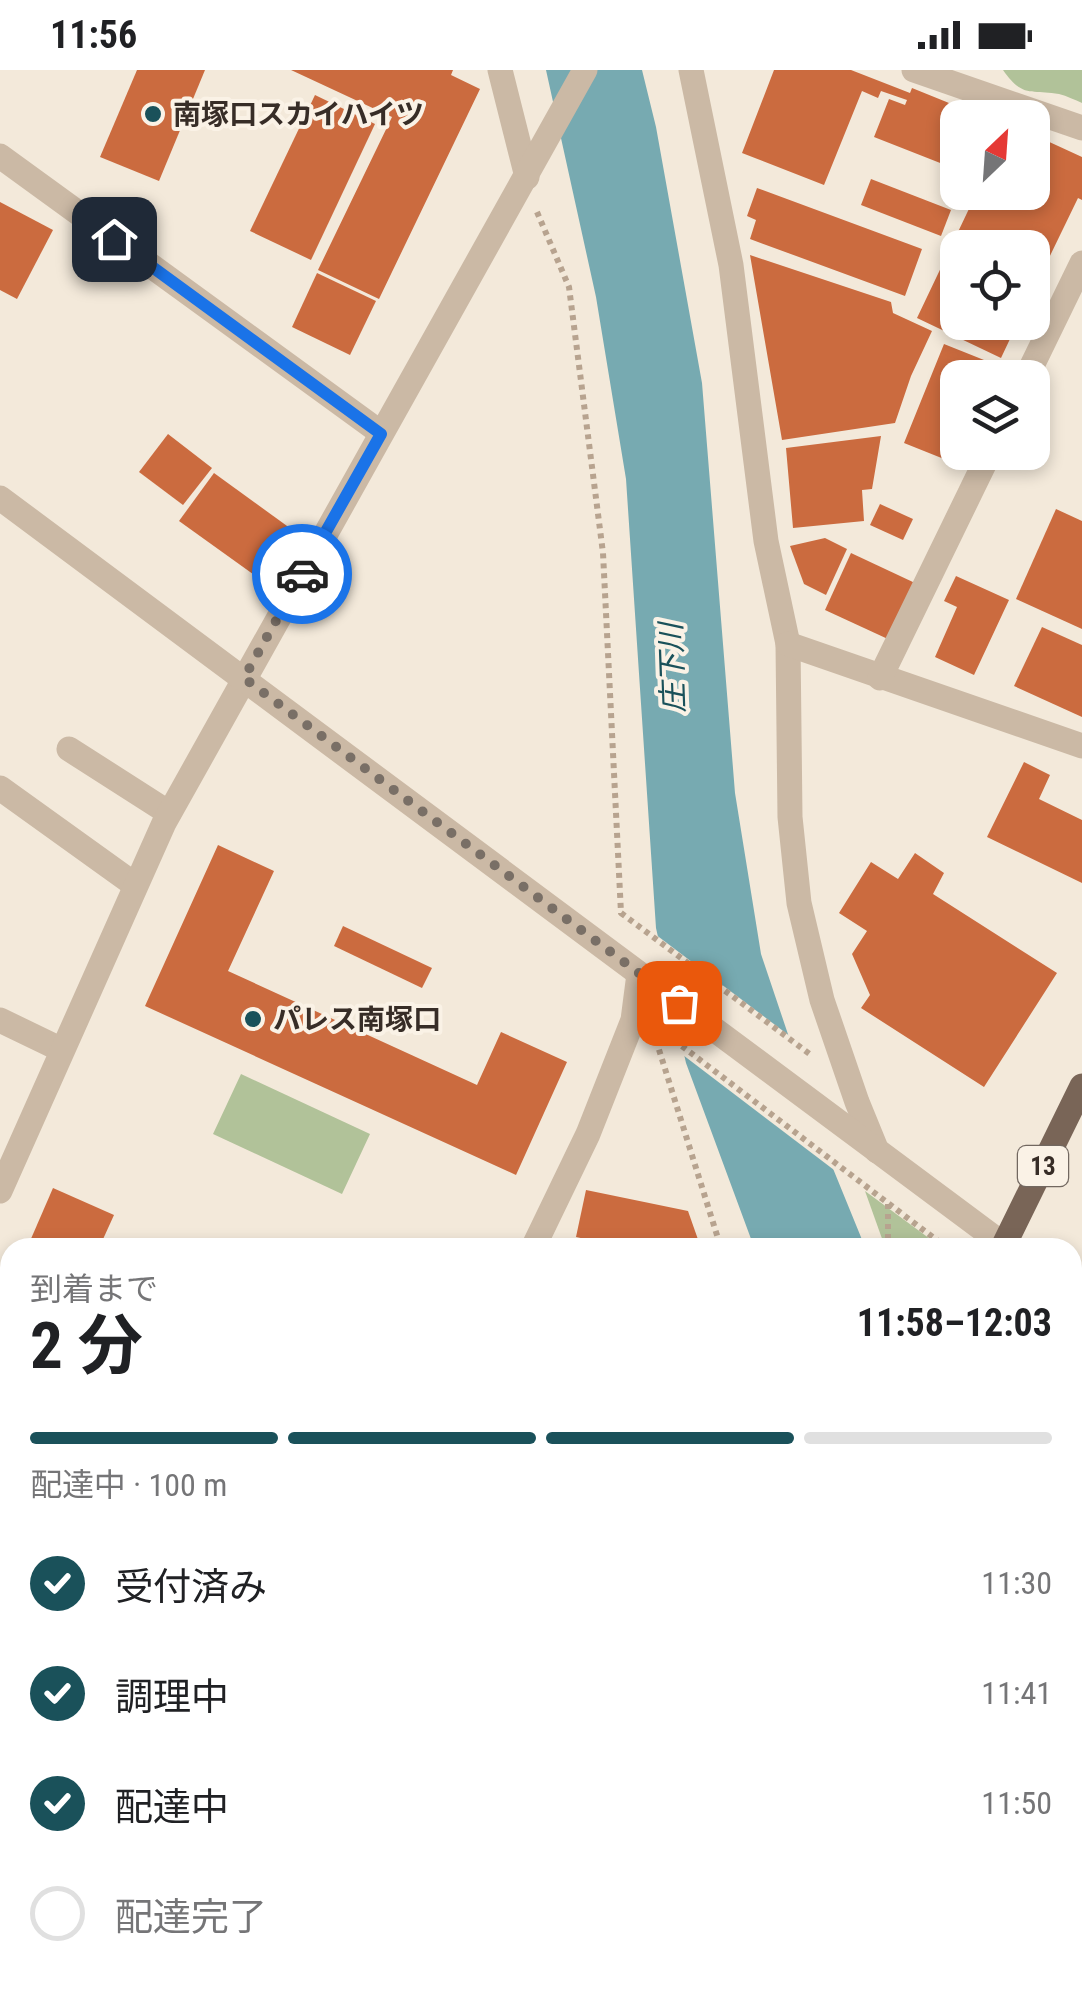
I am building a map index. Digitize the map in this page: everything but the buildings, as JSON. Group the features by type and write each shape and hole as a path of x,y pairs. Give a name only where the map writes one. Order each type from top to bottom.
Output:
{"main road":[{"name":"13","path":"1010,1238 1082,1086"}],"street":[{"path":"500,70 533,166"},
{"path":"0,1192 169,813 585,70"},
{"path":"691,70 728,246 766,541 788,644 790,817 799,902 822,1000 878,1151"},
{"path":"914,70 1082,128"},
{"path":"0,156 381,434"},
{"path":"1035,360 1082,263"},
{"path":"880,678 981,470"},
{"path":"0,498 995,1238"},
{"path":"788,644 1082,746"},
{"path":"69,749 169,813"},
{"path":"0,788 135,885"},
{"path":"538,1238 588,1134 633,1020 644,977"},
{"path":"0,1020 62,1050"}],"path":[{"path":"544,232 569,287 602,553 621,913 817,1060"},
{"path":"718,1238 655,1042 660,1030 934,1238"},
{"path":"888,1204 888,1238"}],"green space":[{"path":"1003,70 1082,70 1082,103 1059,94 1022,89"},
{"path":"241,1074 370,1134 342,1194 213,1134"},
{"path":"865,1191 929,1238 882,1238"}],"water":[{"name":"庄下川","path":"546,70 642,70 656,127 702,383 735,793 761,954 834,1171 861,1238 751,1238 686,1063 656,928 626,479 596,297"}],"pier":[{"path":"651,931 795,1040 842,1176 679,1052"}],"way so far":[{"path":"302,574 244,678 679,1003"}],"place":[{"name":"南塚口スカイハイツ","path":"153,114"},
{"name":"パレス南塚口","path":"253,1019"}],"route":[{"path":"114,239 381,434 302,574"}]}
